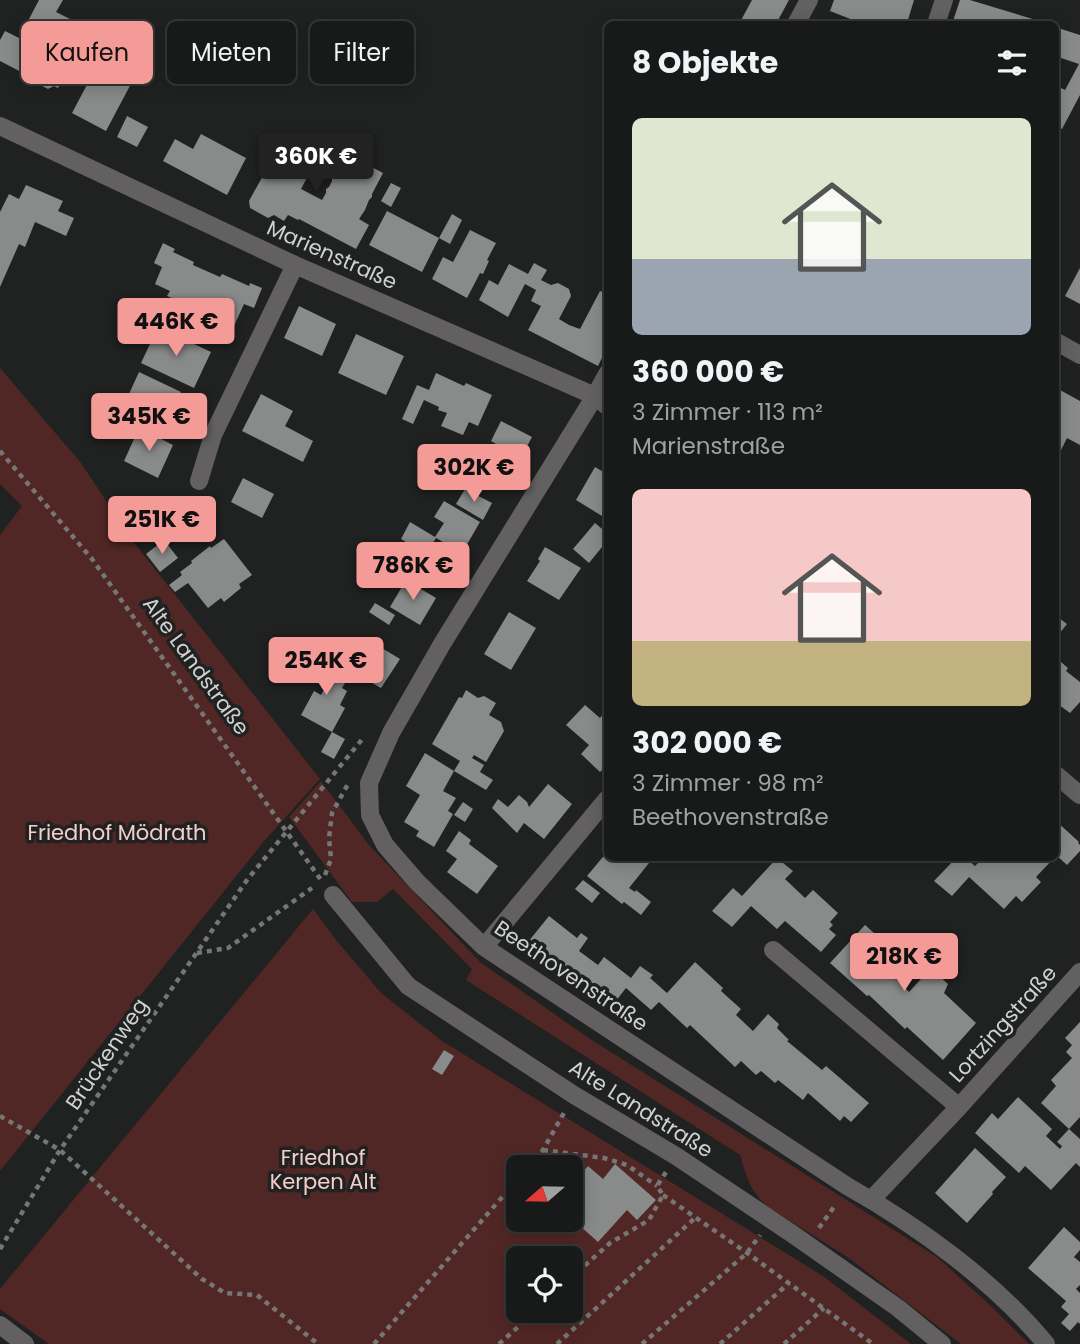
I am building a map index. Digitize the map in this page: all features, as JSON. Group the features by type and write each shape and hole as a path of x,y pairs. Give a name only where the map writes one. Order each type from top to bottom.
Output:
{"street":[{"path":"798,21 808,0"},
{"path":"937,21 944,0"},
{"name":"Marienstraße","path":"0,126 295,265 601,401"},
{"path":"199,481 213,435 295,265"},
{"path":"1059,343 1080,355"},
{"name":"Beethovenstraße","path":"601,401 442,644 391,733 369,783 370,815 385,845 418,883 484,947 953,1256 1023,1317 1046,1344"},
{"path":"1059,777 1080,795"},
{"path":"484,947 604,803"},
{"name":"Alte Landstraße","path":"328,888 408,986 791,1233 898,1308 942,1344"},
{"name":"Lortzingstraße","path":"774,950 959,1107"},
{"name":"Lortzingstraße","path":"871,1200 1080,972"},
{"path":"0,1325 25,1344"}],"path":[{"name":"Alte Landstraße","path":"0,451 92,559 328,888"},
{"name":"Brückenweg","path":"0,1249 60,1150 247,880 325,786"},
{"path":"196,953 228,948 328,888"},
{"path":"539,1155 574,1095"},
{"path":"0,1116 60,1150 202,1279 225,1293 257,1295 318,1344"},
{"path":"543,1150 604,1158 627,1165 657,1185 663,1195 873,1344"},
{"path":"657,1185 676,1157"},
{"path":"791,1233 821,1228 847,1186"},
{"path":"374,1344 506,1193"},
{"path":"583,1267 610,1243 649,1220 663,1195"},
{"path":"557,1344 695,1218"},
{"path":"642,1344 747,1253"},
{"path":"720,1344 789,1283"},
{"path":"783,1344 824,1308"},
{"path":"499,1344 523,1323"}],"green space":[{"name":"Friedhof Mödrath","path":"0,368 81,463 132,540 320,779 265,840 0,1171 0,535 22,506 0,484"},
{"path":"321,781 369,845 480,962 590,1039 937,1257 1029,1344 961,1344 846,1256 768,1207 753,1190 740,1155 466,980 472,969 393,889 377,902 352,902 289,817"},
{"name":"Friedhof Kerpen Alt","path":"313,909 381,993 442,1041 823,1276 911,1344 49,1344 0,1309 0,1289"}],"building":[{"path":"39,0 63,0 56,12 74,21 28,21"},
{"path":"752,0 789,0 778,21 741,21"},
{"path":"834,0 914,0 908,21 856,21 830,11"},
{"path":"960,0 970,0 1036,20 1036,21 953,21"},
{"path":"1059,28 1080,35 1080,95 1062,129 1059,127 1059,92 1061,88 1065,90 1079,64 1059,57"},
{"path":"5,31 19,38 21,34 21,72 0,61 0,40"},
{"path":"38,84 60,84 58,88 54,86 48,89"},
{"path":"87,84 131,84 106,131 72,113"},
{"path":"127,116 148,127 137,147 117,137"},
{"path":"201,134 246,158 227,195 163,161 175,139 193,149"},
{"path":"286,134 320,153 301,189 322,200 332,177 347,154 383,173 359,219 369,225 356,249 299,219 288,215 284,221 274,215 268,218 250,208 249,201"},
{"path":"391,183 401,188 391,207 381,201"},
{"path":"26,185 63,201 58,211 74,218 66,236 35,222 25,247 19,244 0,287 0,212 9,194 19,199"},
{"path":"387,211 439,238 422,272 369,245"},
{"path":"452,214 462,220 450,244 439,238"},
{"path":"470,230 496,243 483,274 480,273 467,298 432,279 443,257 453,262"},
{"path":"163,243 175,249 173,252 194,262 193,265 220,277 222,274 249,286 250,283 262,288 254,308 244,304 234,326 228,328 213,322 211,315 167,296 170,291 155,284 162,267 154,263"},
{"path":"534,263 547,270 541,280 551,285 558,283 569,289 571,296 559,319 580,329 600,291 604,293 604,354 598,366 528,330 541,306 531,301 536,290 525,284 508,317 479,300 489,280 498,285 509,264 528,274"},
{"path":"1080,268 1080,304 1065,296"},
{"path":"299,306 336,324 322,356 284,338"},
{"path":"158,327 211,352 194,388 141,363"},
{"path":"356,334 404,356 386,395 338,373"},
{"path":"139,372 181,392 166,426 123,407"},
{"path":"436,373 492,395 478,426 469,422 463,435 441,426 447,413 424,400 413,424 402,419 417,385 429,390"},
{"path":"1059,392 1080,401 1080,445 1067,438 1060,452 1059,451"},
{"path":"261,394 293,411 285,426 313,441 303,462 242,431"},
{"path":"501,421 532,437 505,488 479,475 496,444 491,441"},
{"path":"139,428 173,445 158,478 124,461"},
{"path":"595,467 604,472 602,516 576,500"},
{"path":"243,478 274,494 262,518 231,502"},
{"path":"465,489 492,503 483,520 456,504"},
{"path":"444,501 480,522 462,553 436,538 426,554 401,539 410,522 435,537 444,523 434,517"},
{"path":"595,523 604,530 604,545 589,563 573,549"},
{"path":"224,539 252,575 239,584 241,588 224,602 221,598 208,608 188,583 175,592 169,585 182,575 180,572 210,546 211,548"},
{"path":"164,540 178,558 160,572 146,554"},
{"path":"545,547 581,568 559,600 527,581 540,561 538,559"},
{"path":"406,580 436,598 420,625 390,607"},
{"path":"375,603 395,615 389,625 369,612"},
{"path":"509,612 536,628 511,670 484,654"},
{"path":"1059,618 1067,624 1059,634"},
{"path":"372,642 400,659 381,688 354,673"},
{"path":"312,657 348,678 342,688 347,691 340,705 345,708 332,732 301,715 314,691 321,695 329,680 306,667"},
{"path":"1059,660 1068,668 1066,671 1080,682 1080,702 1070,713 1059,705"},
{"path":"466,690 478,698 484,696 496,703 489,715 501,722 504,731 486,762 474,755 472,758 484,765 480,772 493,780 486,790 454,771 460,761 432,744 459,697 462,698"},
{"path":"585,705 600,718 604,713 604,768 600,772 581,754 589,745 566,725"},
{"path":"332,732 345,739 334,759 321,752"},
{"path":"425,753 454,771 443,791 456,798 448,811 453,814 434,847 416,836 419,831 404,822 420,795 406,786"},
{"path":"548,784 572,804 544,839 524,823 517,833 492,808 498,799 508,807 519,795 529,807"},
{"path":"463,802 473,809 465,822 454,815"},
{"path":"1059,824 1080,845 1080,851 1067,865 1059,858"},
{"path":"459,831 471,840 469,844 498,866 477,894 447,872 457,859 446,851"},
{"path":"604,856 604,861 646,861 649,863 629,888 651,902 641,915 624,902 622,904 587,876"},
{"path":"774,861 781,861 793,871 785,879 805,898 813,890 838,913 830,922 833,925 829,929 836,935 821,952 785,921 777,929 751,906 732,927 712,911 733,888 742,896"},
{"path":"953,861 969,861 975,866 980,861 1051,861 1036,877 1041,882 1022,902 1016,896 1004,909 969,877 952,896 934,881"},
{"path":"583,880 600,893 592,903 575,889"},
{"path":"549,916 577,938 581,933 588,938 579,951 598,965 604,957 631,978 640,966 653,975 650,978 667,993 695,962 741,1009 736,1015 753,1031 768,1014 779,1024 777,1028 789,1040 787,1041 822,1070 826,1066 869,1103 851,1122 844,1116 840,1121 808,1093 803,1100 778,1080 775,1083 761,1071 756,1075 741,1061 735,1067 690,1025 687,1028 659,1002 651,1010 626,988 612,1006 528,942"},
{"path":"865,925 902,958 889,972 909,992 931,968 948,984 944,993 976,1023 943,1060 830,963"},
{"path":"1080,1022 1080,1117 1069,1129 1041,1103 1056,1086 1051,1080 1072,1058 1066,1052 1072,1045 1065,1038"},
{"path":"444,1050 454,1056 442,1075 432,1069"},
{"path":"1018,1097 1052,1129 1046,1136 1060,1149 1062,1146 1057,1142 1069,1129 1080,1139 1080,1167 1076,1163 1051,1190 1025,1166 1019,1173 975,1133 992,1113 998,1119"},
{"path":"975,1148 1006,1177 967,1223 935,1193"},
{"path":"615,1164 656,1200 637,1220 627,1210 598,1242 583,1229 583,1172 588,1166 603,1179"},
{"path":"1064,1227 1080,1242 1080,1250 1074,1257 1080,1262 1080,1285 1076,1289 1080,1293 1080,1324 1078,1322 1070,1331 1061,1323 1069,1314 1061,1307 1066,1301 1028,1268"}]}
